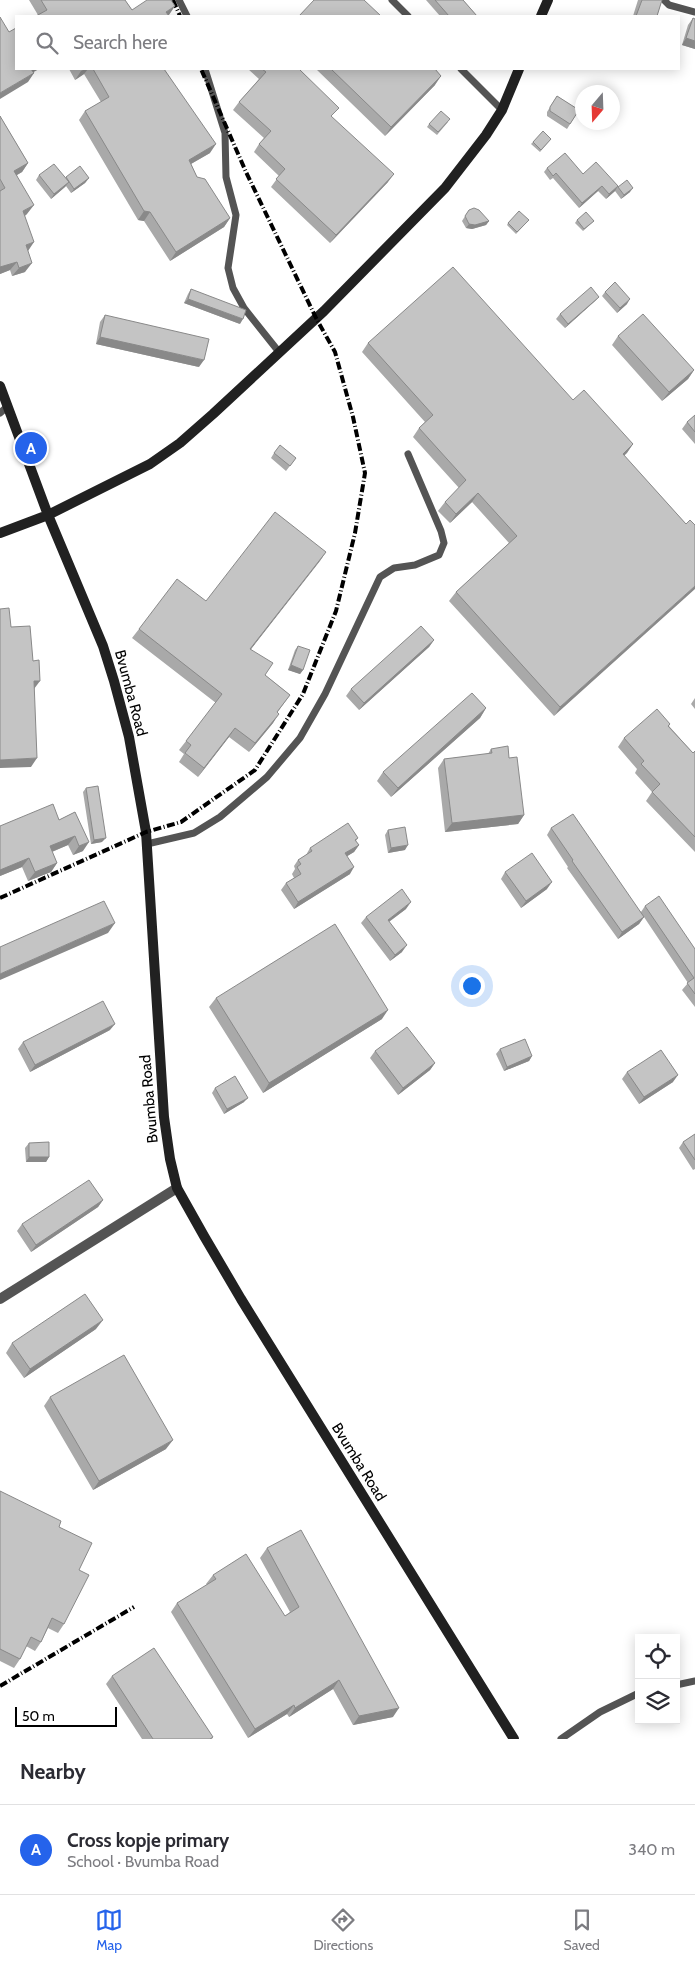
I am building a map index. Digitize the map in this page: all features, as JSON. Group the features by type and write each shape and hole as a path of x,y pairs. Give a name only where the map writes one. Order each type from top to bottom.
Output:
{"street":[{"path":"541,15 548,0"},
{"path":"0,533 48,514 150,464 180,443 324,311 445,188 486,135 502,110 519,70"},
{"name":"Bvumba Road","path":"0,386 4,410 103,646 129,738 147,844 164,1117 170,1159 178,1188 246,1307 514,1739"},
{"path":"0,1299 178,1188"}],"lane":[{"path":"179,0 186,15"},
{"path":"392,0 407,15"},
{"path":"664,0 669,5 695,12"},
{"path":"205,70 225,132 226,177 236,215 228,268 233,288 244,308 279,352"},
{"path":"462,70 502,110"},
{"path":"147,844 194,833 220,818 267,777 300,738 325,694 380,577 394,568 415,565 439,555 444,543 441,531 408,454"},
{"path":"680,1684 695,1681"},
{"path":"561,1739 600,1712 635,1695"}],"building":[{"path":"41,0 125,0 132,10 147,0 171,0 175,6 166,12 168,15 38,15 47,10"},
{"path":"314,0 364,0 380,15 300,15"},
{"path":"435,0 463,0 476,15 448,15"},
{"path":"642,0 662,0 657,15 636,15"},
{"path":"0,17 9,32 15,29 15,70 32,70 34,73 0,93"},
{"path":"693,18 695,19 695,41 686,38"},
{"path":"94,70 165,70 216,144 189,160 197,177 205,179 230,218 176,252 150,212 144,211 85,111 109,97"},
{"path":"263,70 300,70 339,108 331,116 394,174 336,235 276,179 285,169 259,144 271,131 239,102 266,72"},
{"path":"332,70 436,70 441,76 391,127"},
{"path":"557,96 575,107 575,116 570,124 550,111 550,107"},
{"path":"441,111 450,119 438,132 429,124"},
{"path":"0,116 28,163 14,171 34,205 23,211 34,242 26,245 32,263 19,268 17,262 0,267 0,191 5,188 0,179"},
{"path":"543,131 551,139 541,150 533,142"},
{"path":"565,153 583,174 596,162 618,186 609,194 602,186 582,203 556,173 553,176 547,168"},
{"path":"54,164 69,182 54,194 39,175"},
{"path":"80,166 89,178 74,189 66,177"},
{"path":"627,180 633,188 624,195 618,187"},
{"path":"474,208 479,210 489,221 475,225 469,224 465,216 469,210"},
{"path":"519,211 529,220 517,232 508,223"},
{"path":"586,212 594,221 584,229 577,220"},
{"path":"453,267 573,400 584,390 633,444 623,454 686,524 690,520 695,525 695,586 560,707 456,592 517,536 478,493 456,514 445,502 466,480 419,428 433,415 368,343"},
{"path":"615,282 630,299 620,308 605,292"},
{"path":"591,287 599,297 568,324 560,314"},
{"path":"191,289 246,310 243,319 188,299"},
{"path":"643,314 694,370 669,392 618,336"},
{"path":"105,315 209,339 204,360 100,337"},
{"path":"695,415 695,432 687,422"},
{"path":"280,445 296,458 290,466 274,453"},
{"path":"275,512 326,552 250,649 273,663 265,675 290,695 277,712 279,714 255,743 235,728 204,768 185,753 191,745 186,741 222,694 139,629 177,579 206,601"},
{"path":"9,608 11,627 30,626 33,661 39,660 40,681 34,681 37,758 0,760 0,609"},
{"path":"421,626 434,640 364,703 351,689"},
{"path":"298,646 310,650 303,670 291,665"},
{"path":"472,693 486,708 398,788 383,772"},
{"path":"657,709 670,724 668,726 693,753 695,751 695,837 652,792 660,784 641,764 644,761 624,738"},
{"path":"508,746 509,758 517,757 524,815 452,823 444,759 492,753 491,749"},
{"path":"98,786 106,838 94,840 86,788"},
{"path":"53,804 59,820 75,812 89,842 79,846 75,836 50,846 57,863 35,872 29,858 0,870 0,826"},
{"path":"573,814 644,917 622,932 551,828"},
{"path":"348,823 358,838 355,840 359,845 345,853 354,867 298,902 286,883 301,874 297,867 301,864 298,860 312,851 310,848"},
{"path":"405,827 408,845 391,848 388,830"},
{"path":"532,853 552,882 526,901 505,872"},
{"path":"402,889 411,902 388,920 407,945 395,955 366,917"},
{"path":"659,896 695,949 695,994 687,983 694,978 645,906"},
{"path":"104,901 115,923 0,974 0,947"},
{"path":"335,924 388,1010 269,1083 216,998"},
{"path":"103,1001 115,1024 35,1065 23,1042"},
{"path":"407,1027 435,1063 403,1088 375,1051"},
{"path":"525,1039 532,1056 507,1067 500,1049"},
{"path":"661,1050 678,1075 644,1097 627,1072"},
{"path":"235,1076 248,1098 227,1109 215,1088"},
{"path":"695,1134 695,1160 683,1142"},
{"path":"49,1142 49,1157 29,1157 29,1143"},
{"path":"89,1180 103,1200 36,1245 22,1224"},
{"path":"85,1294 103,1320 30,1369 12,1343"},
{"path":"124,1355 173,1440 99,1481 50,1397"},
{"path":"0,1491 61,1521 59,1527 92,1543 79,1570 89,1575 64,1624 52,1618 41,1642 31,1637 20,1659 0,1649"},
{"path":"301,1530 399,1708 359,1716 339,1680 295,1708 294,1705 255,1729 177,1603 216,1579 213,1575 246,1554 285,1616 299,1607 267,1548"},
{"path":"154,1648 213,1737 210,1739 153,1739 112,1676"}],"railway":[{"path":"173,0 180,15"},
{"path":"0,898 146,832 181,822 255,770 303,694 336,611 355,533 365,473 353,417 335,352 316,318 246,172 201,70"},
{"path":"0,1686 134,1607"}],"place":[{"name":"Cross kopje primary","path":"31,448"}]}
